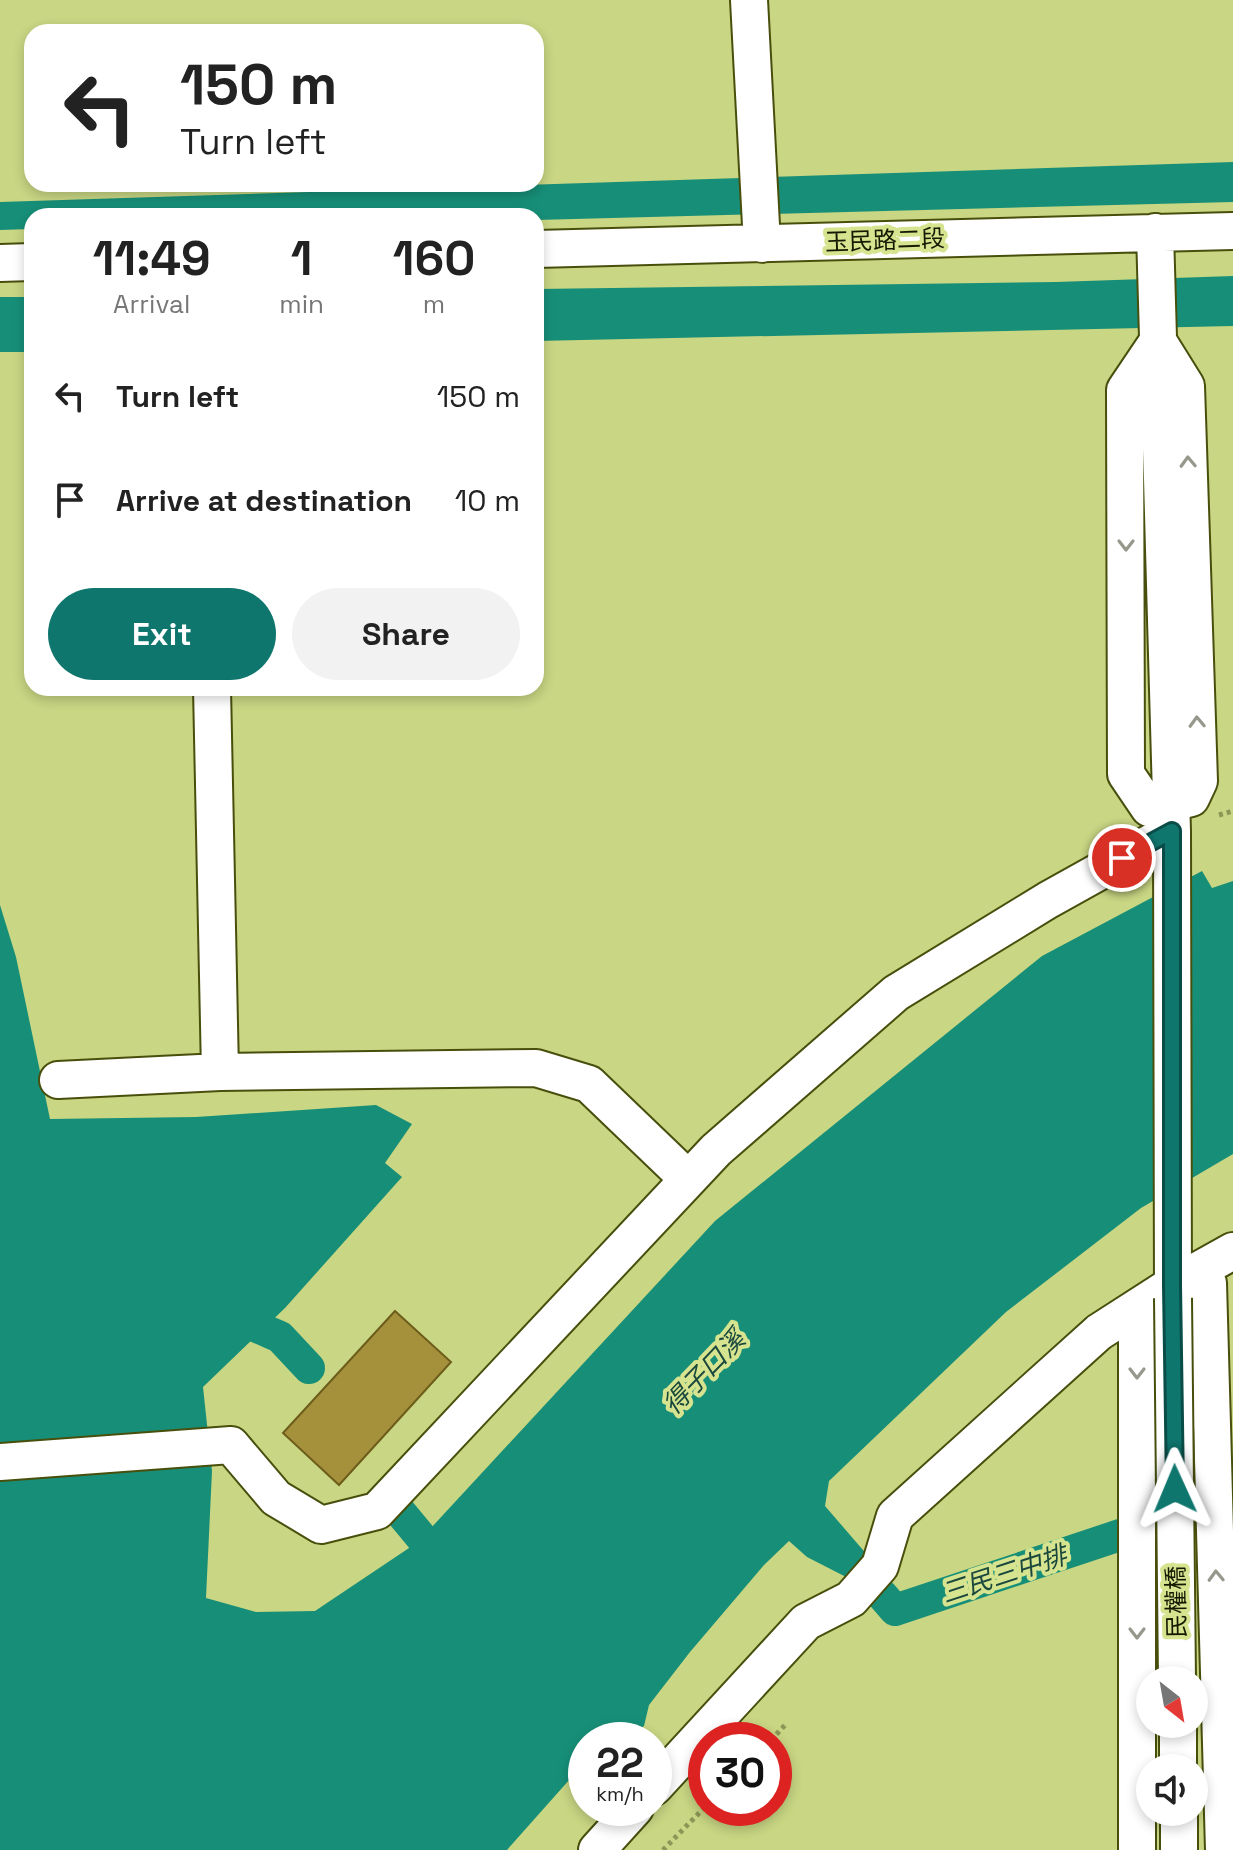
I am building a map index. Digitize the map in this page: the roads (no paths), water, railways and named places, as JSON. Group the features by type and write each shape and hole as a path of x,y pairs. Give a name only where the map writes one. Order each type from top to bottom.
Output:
{"street":[{"path":"749,0 762,244"},
{"name":"玉民路二段","path":"544,249 1233,231"},
{"name":"民權橋","path":"1155,232 1169,823 1177,1666"},
{"path":"0,263 24,262"},
{"path":"212,696 220,1072"},
{"path":"0,1462 231,1445 276,1498 321,1525 377,1511 716,1150 896,993 1169,823"},
{"path":"58,1080 220,1072 536,1068 589,1084 688,1179"},
{"path":"672,1767 806,1622 851,1599 880,1566 895,1516 1099,1332 1172,1285 1233,1251"},
{"path":"1137,1850 1137,1318 1220,1276 1224,1850"},
{"path":"597,1850 619,1826"},
{"path":"1179,1826 1179,1850"}],"water":[{"path":"1233,162 1233,202 544,220 544,208 24,208 24,229 0,230 0,202 308,192 544,192 544,184"},
{"path":"1233,276 1233,326 544,341 544,289 1056,282"},
{"path":"0,297 24,297 24,352 0,352"},
{"name":"得子口溪","path":"1202,871 1212,888 1233,881 1233,1154 1141,1208 1006,1312 829,1481 825,1506 869,1557 848,1578 807,1557 789,1541 764,1565 690,1652 649,1705 645,1722 568,1722 568,1781 507,1850 0,1850 0,905 16,957 50,1119 196,1117 376,1105 412,1124 385,1163 402,1177 285,1308 203,1387 212,1471 206,1598 256,1612 315,1611 418,1542 715,1221 1042,956"}],"waterway":[{"path":"225,1313 280,1337 309,1368"},
{"path":"401,1513 450,1572"},
{"name":"三民三中排","path":"882,1595 895,1610 1132,1531"}]}
